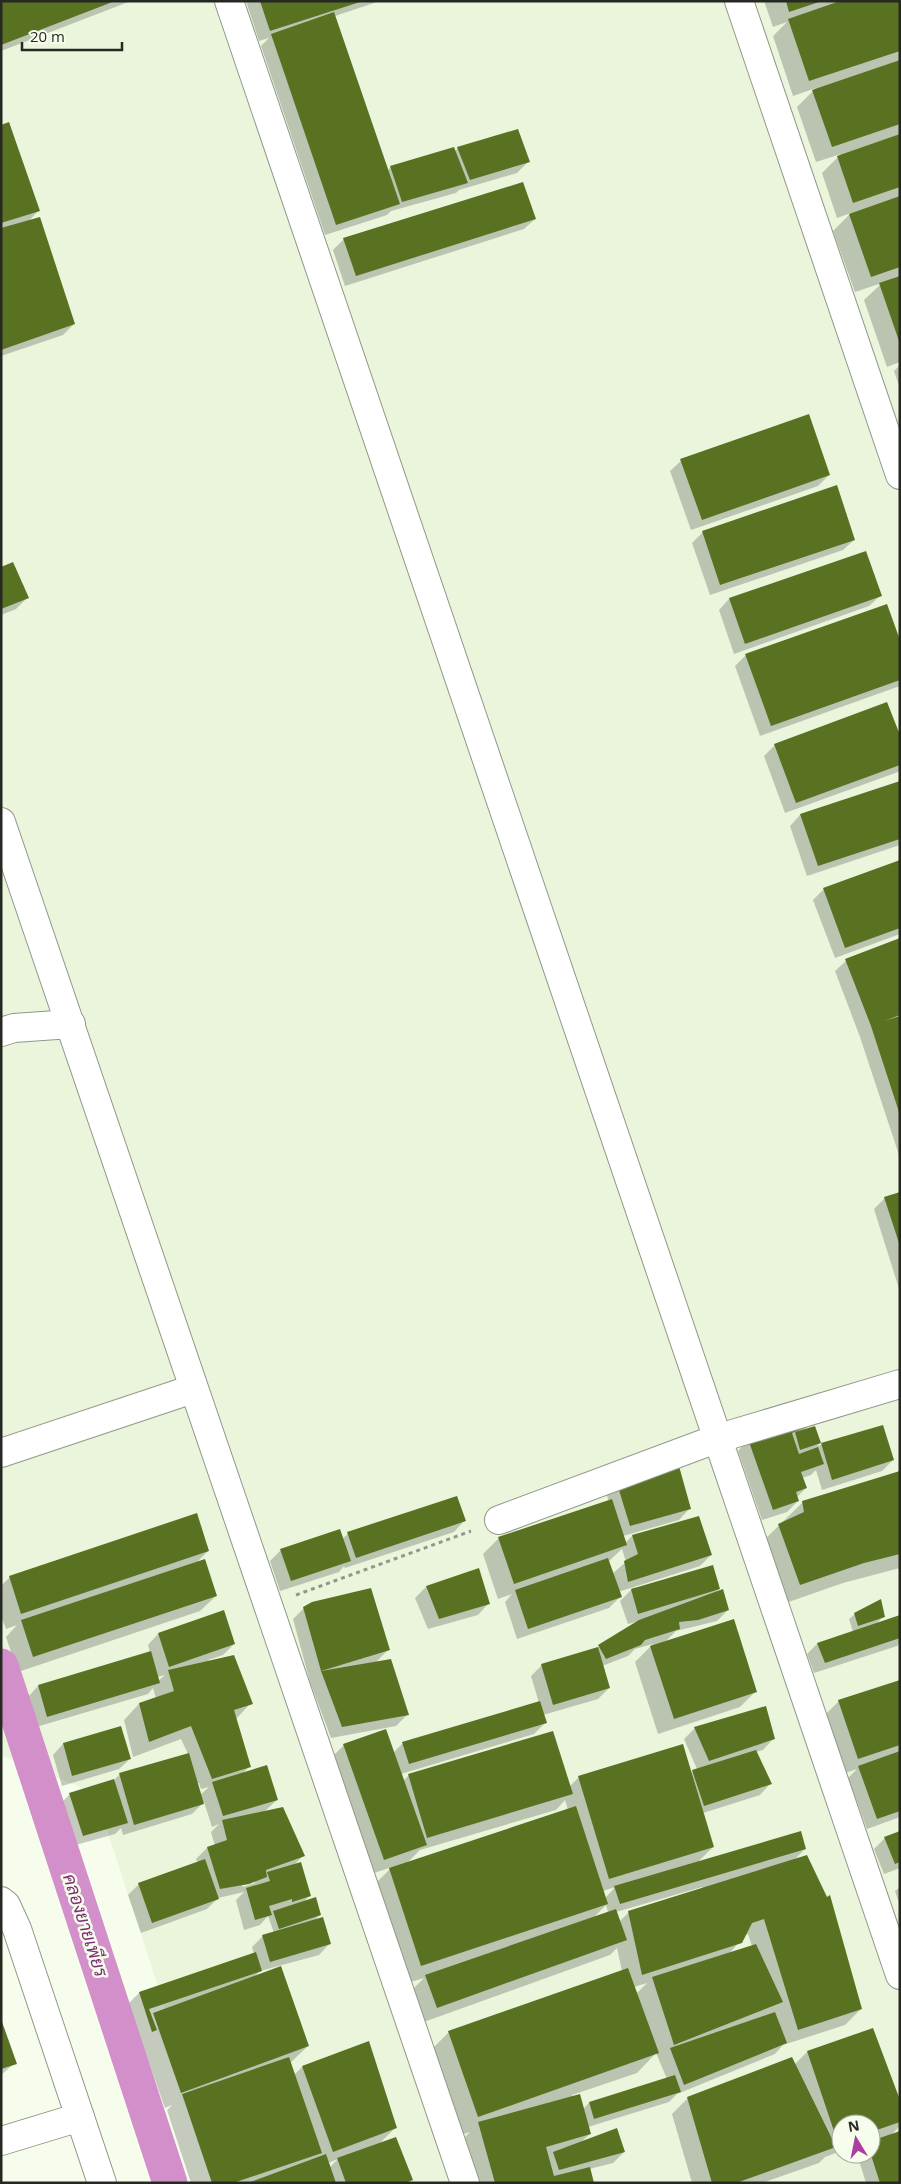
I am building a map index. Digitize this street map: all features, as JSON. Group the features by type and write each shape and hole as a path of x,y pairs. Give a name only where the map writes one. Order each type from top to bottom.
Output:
{"street":[{"path":"229,1 716,1439 900,1975"},
{"path":"739,1 900,475"},
{"path":"1,822 465,2183"},
{"path":"1,1032 14,1028 71,1024"},
{"path":"499,1520 716,1439 900,1384"},
{"path":"1,1453 193,1389"},
{"path":"1,1900 6,1905 17,1929 102,2183"},
{"path":"1,2141 80,2117"}],"path":[{"path":"268,1606 499,1520"}],"shaded area":[{"path":"1,1 900,1 900,2183 222,2183 95,1793 1,1755"}],"building":[{"path":"1,1 115,1 1,45"},
{"path":"260,1 360,1 360,2 270,31"},
{"path":"786,1 819,1 819,2 789,12"},
{"path":"840,1 900,1 900,51 809,81 788,19"},
{"path":"334,12 400,204 336,225 271,34"},
{"path":"900,60 900,124 832,147 812,90"},
{"path":"9,122 40,211 1,223 1,125"},
{"path":"518,129 530,162 470,180 457,147"},
{"path":"900,134 900,187 853,203 837,156"},
{"path":"454,147 468,183 402,202 390,166"},
{"path":"523,182 536,219 356,276 343,238"},
{"path":"900,196 900,267 871,277 849,214"},
{"path":"40,217 75,324 1,350 1,228"},
{"path":"900,276 900,341 899,341 879,283"},
{"path":"809,414 830,475 702,520 680,459"},
{"path":"837,485 855,540 720,585 702,531"},
{"path":"866,551 882,596 745,644 729,598"},
{"path":"13,562 29,598 1,609 1,567"},
{"path":"887,604 900,640 900,680 771,726 745,654"},
{"path":"887,702 900,735 900,765 796,803 774,744"},
{"path":"900,781 900,839 818,866 800,814"},
{"path":"900,860 900,928 845,948 823,888"},
{"path":"900,938 900,1015 884,1021 900,1016 899,1112 871,1026 845,959"},
{"path":"900,1192 900,1243 899,1243 884,1197"},
{"path":"807,1418 809,1426 792,1433 799,1454 818,1447 824,1464 801,1472 807,1488 796,1492 799,1501 773,1510 748,1439"},
{"path":"883,1425 894,1460 832,1480 821,1443"},
{"path":"815,1426 821,1443 800,1450 795,1432"},
{"path":"677,1459 691,1509 630,1526 615,1477"},
{"path":"900,1471 900,1554 864,1563 800,1585 778,1524 804,1512 802,1501"},
{"path":"457,1496 466,1521 356,1558 347,1532"},
{"path":"612,1499 627,1545 514,1584 498,1537"},
{"path":"197,1513 209,1551 21,1614 9,1576"},
{"path":"699,1516 712,1555 628,1582 624,1561 638,1554 632,1535"},
{"path":"340,1529 351,1561 291,1581 280,1549"},
{"path":"608,1558 622,1597 528,1629 515,1590"},
{"path":"205,1559 217,1596 33,1657 21,1620"},
{"path":"713,1565 720,1589 638,1614 631,1589"},
{"path":"479,1568 490,1604 439,1619 426,1586"},
{"path":"371,1588 390,1650 321,1671 303,1607 312,1602"},
{"path":"723,1589 729,1610 698,1620 679,1622 680,1629 645,1640 641,1645 606,1659 598,1645 639,1620"},
{"path":"881,1599 885,1617 858,1626 854,1613"},
{"path":"224,1610 235,1644 169,1667 158,1633"},
{"path":"900,1615 900,1638 825,1663 817,1643"},
{"path":"734,1619 757,1692 674,1719 650,1646"},
{"path":"598,1647 610,1688 553,1705 541,1664"},
{"path":"151,1651 160,1683 47,1717 38,1685"},
{"path":"234,1655 253,1704 234,1710 251,1767 212,1779 191,1726 149,1742 139,1703 174,1691 168,1670"},
{"path":"391,1659 409,1715 342,1727 321,1671"},
{"path":"900,1680 900,1745 858,1759 838,1700"},
{"path":"540,1701 547,1723 409,1764 402,1742"},
{"path":"766,1706 775,1739 709,1761 694,1727"},
{"path":"121,1726 131,1759 72,1776 63,1743"},
{"path":"386,1729 427,1845 384,1860 343,1744"},
{"path":"553,1731 573,1794 427,1838 408,1774"},
{"path":"683,1744 714,1847 609,1879 578,1776"},
{"path":"756,1750 772,1784 704,1806 692,1770"},
{"path":"900,1751 900,1811 877,1819 858,1766"},
{"path":"189,1753 204,1804 134,1825 119,1773"},
{"path":"267,1765 278,1800 223,1816 212,1782"},
{"path":"114,1779 128,1823 83,1836 69,1793"},
{"path":"576,1806 608,1904 421,1966 389,1868"},
{"path":"283,1807 305,1856 266,1870 267,1877 249,1884 220,1889 207,1847 227,1840 222,1820"},
{"path":"801,1831 806,1849 620,1904 614,1886"},
{"path":"900,1831 900,1862 895,1864 884,1837"},
{"path":"807,1855 827,1897 830,1895 862,2009 798,2030 764,1919 752,1923 742,1943 642,1975 628,1911"},
{"path":"205,1859 219,1899 152,1923 138,1883"},
{"path":"301,1862 311,1896 269,1906 272,1915 255,1920 246,1888 270,1881 267,1872"},
{"path":"316,1897 321,1915 279,1929 273,1911"},
{"path":"616,1909 627,1940 437,2008 425,1975"},
{"path":"323,1917 331,1944 270,1962 262,1935"},
{"path":"756,1944 783,2002 674,2045 652,1977"},
{"path":"256,1952 262,1971 149,2009 157,2030 152,2032 139,1992"},
{"path":"281,1966 309,2046 181,2093 153,2013"},
{"path":"628,1968 659,2053 478,2117 448,2031"},
{"path":"775,2012 787,2043 684,2085 670,2048"},
{"path":"1,2019 17,2064 1,2069"},
{"path":"873,2028 900,2100 900,2122 881,2129 881,2114 831,2114 831,2122 807,2051"},
{"path":"369,2041 397,2128 333,2152 302,2066"},
{"path":"289,2057 322,2153 233,2183 212,2183 182,2094"},
{"path":"792,2057 831,2137 831,2149 736,2183 712,2183 687,2097"},
{"path":"675,2075 681,2092 594,2119 589,2102"},
{"path":"580,2094 591,2134 546,2147 554,2176 590,2167 594,2183 495,2183 478,2122"},
{"path":"617,2128 625,2152 559,2170 553,2152"},
{"path":"900,2131 900,2183 880,2183 874,2164 881,2164 881,2138"},
{"path":"396,2137 413,2180 405,2183 346,2183 337,2158"},
{"path":"326,2154 336,2183 248,2183"}],"waterway":[{"name":"คลองยายเพียร","path":"1,1666 170,2183"}]}
